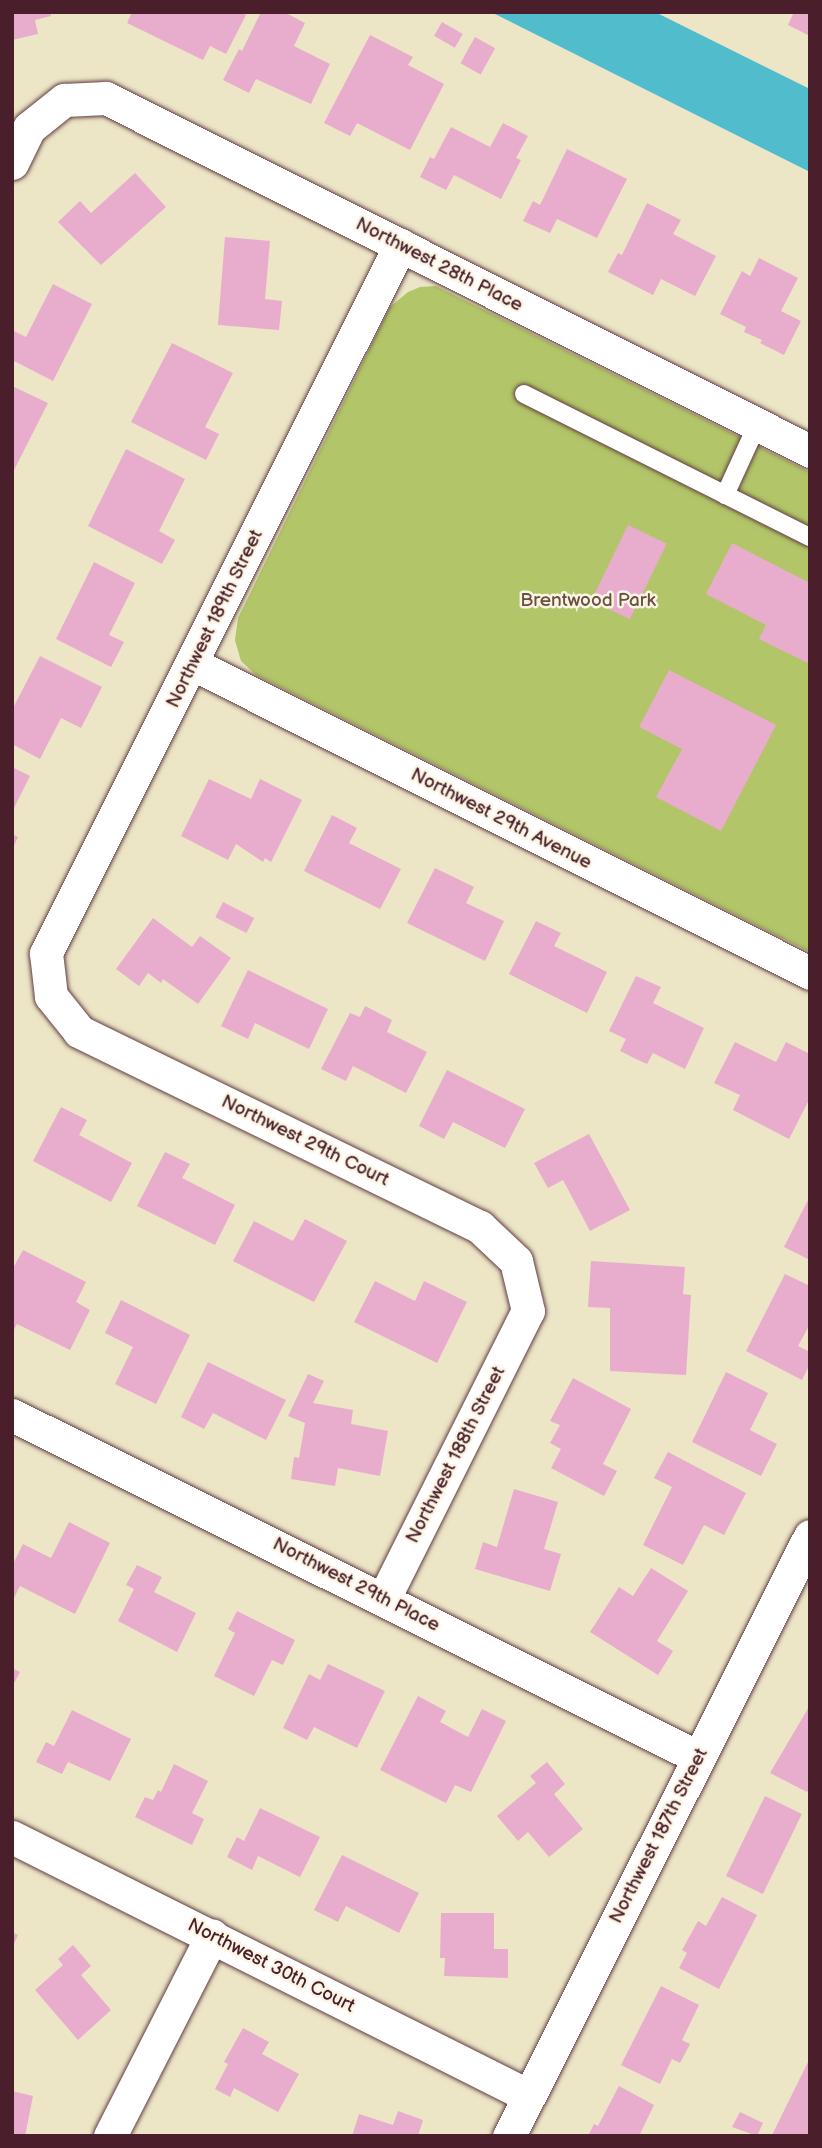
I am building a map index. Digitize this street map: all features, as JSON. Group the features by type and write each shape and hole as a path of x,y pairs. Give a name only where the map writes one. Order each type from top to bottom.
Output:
{"street":[{"name":"Northwest 28th Place","path":"12,163 29,128 64,100 106,98 810,451"},
{"name":"Northwest 189th Street","path":"51,996 46,953 193,664 400,245"},
{"name":"Northwest 29th Avenue","path":"193,664 810,973"},
{"name":"Northwest 29th Court","path":"51,996 79,1031 480,1227 516,1261 528,1311"},
{"name":"Northwest 188th Street","path":"384,1598 528,1311"},
{"name":"Northwest 29th Place","path":"12,1415 384,1598 698,1757"},
{"name":"Northwest 187th Street","path":"509,2136 810,1536"},
{"name":"Northwest 30th Court","path":"12,1837 529,2096"},
{"path":"110,2136 212,1936"}],"lane":[{"path":"524,394 810,537"},
{"path":"725,495 757,425"}],"green space":[{"name":"Brentwood Park","path":"436,286 810,472 810,952 256,675 241,661 235,640 238,618 390,307 408,292 420,287"}],"water":[{"path":"491,12 655,12 810,89 810,172"}],"building":[{"path":"12,12 50,12 51,16 35,20 38,34 12,40"},
{"path":"132,12 240,12 246,15 226,54 210,46 203,60 127,23"},
{"path":"261,12 284,12 305,23 294,46 330,64 311,104 256,79 249,93 223,80 239,49 242,51"},
{"path":"794,12 810,12 810,36 788,25"},
{"path":"442,22 463,34 455,48 434,36"},
{"path":"370,35 413,57 408,65 444,84 410,150 357,123 350,136 324,123"},
{"path":"475,37 495,48 481,74 460,63"},
{"path":"503,123 528,136 516,158 521,160 501,199 454,175 446,190 420,177 430,157 434,159 451,127 490,147"},
{"path":"567,149 627,179 597,238 557,219 550,233 523,221 533,201 540,205"},
{"path":"135,173 166,207 101,265 58,222 80,201 91,213"},
{"path":"647,203 681,220 673,234 716,256 695,296 661,279 653,295 608,272 618,253 622,255"},
{"path":"225,237 270,241 265,299 282,301 279,330 218,325"},
{"path":"759,258 798,278 781,311 801,321 784,355 744,332 746,327 720,314 742,271 750,276"},
{"path":"53,284 92,304 53,381 12,360 12,330 26,337"},
{"path":"172,343 233,373 205,427 219,434 206,460 131,422"},
{"path":"12,386 48,403 12,474"},
{"path":"126,449 185,479 159,531 175,540 162,564 88,526"},
{"path":"628,525 667,544 630,619 591,600"},
{"path":"732,543 810,583 810,664 759,639 766,625 706,594"},
{"path":"94,562 135,583 109,635 124,642 111,667 56,639"},
{"path":"40,656 102,687 81,728 61,718 40,759 12,744 12,710"},
{"path":"669,670 776,725 721,831 656,797 682,749 639,727"},
{"path":"12,767 30,776 12,812"},
{"path":"209,779 251,799 260,779 302,800 271,862 265,858 263,862 236,844 228,860 181,836"},
{"path":"332,815 357,828 349,843 401,869 380,909 304,871"},
{"path":"12,834 18,837 12,850"},
{"path":"435,868 474,887 466,903 504,921 485,961 407,923"},
{"path":"223,902 254,918 246,933 215,917"},
{"path":"153,918 192,947 200,936 231,958 198,1004 163,979 161,983 148,973 139,986 116,969"},
{"path":"536,921 561,933 554,946 607,972 587,1013 509,974"},
{"path":"248,970 328,1009 309,1049 255,1023 248,1039 221,1026"},
{"path":"636,976 661,987 653,1003 704,1028 685,1069 653,1053 647,1064 620,1051 626,1039 609,1031"},
{"path":"365,1006 392,1020 387,1032 427,1052 406,1093 353,1066 346,1081 321,1069 350,1013 360,1017"},
{"path":"735,1042 776,1062 786,1042 810,1054 810,1098 789,1139 733,1110 740,1095 714,1083"},
{"path":"447,1070 525,1109 505,1148 453,1122 444,1139 419,1126"},
{"path":"61,1107 87,1120 79,1135 132,1163 111,1202 33,1161"},
{"path":"589,1134 630,1210 590,1231 563,1180 548,1188 534,1163"},
{"path":"165,1152 190,1164 182,1178 235,1205 215,1245 137,1206"},
{"path":"810,1196 810,1260 784,1247"},
{"path":"305,1219 347,1241 314,1302 233,1261 254,1221 293,1241"},
{"path":"23,1250 86,1282 76,1302 90,1310 70,1350 17,1324 12,1333 12,1270"},
{"path":"591,1261 685,1267 683,1294 691,1295 686,1375 610,1371 610,1308 588,1307"},
{"path":"785,1274 810,1286 810,1324 798,1346 810,1352 810,1364 802,1380 746,1351"},
{"path":"375,1281 415,1301 424,1281 467,1302 437,1363 354,1322"},
{"path":"121,1300 190,1335 156,1404 115,1384 133,1347 105,1333"},
{"path":"208,1362 286,1400 266,1440 213,1413 204,1429 181,1417"},
{"path":"726,1372 768,1393 750,1430 777,1444 761,1476 692,1442"},
{"path":"308,1374 324,1381 313,1403 353,1410 351,1424 388,1431 380,1476 338,1468 335,1486 291,1479 294,1457 299,1458 305,1423 288,1416"},
{"path":"573,1378 631,1409 603,1464 617,1471 604,1496 551,1468 561,1449 550,1443 560,1425 550,1421"},
{"path":"668,1452 746,1493 724,1535 704,1525 683,1565 643,1545 672,1487 654,1478"},
{"path":"514,1489 558,1502 544,1549 561,1554 550,1591 475,1569 483,1542 497,1547"},
{"path":"69,1522 110,1543 75,1614 20,1586 12,1602 12,1566 23,1544 51,1558"},
{"path":"137,1565 162,1577 154,1592 196,1613 177,1652 118,1621 134,1589 126,1585"},
{"path":"651,1568 688,1591 657,1641 673,1651 658,1675 590,1632 619,1587 633,1596"},
{"path":"237,1611 295,1640 283,1665 272,1660 254,1696 214,1676 235,1633 228,1629"},
{"path":"328,1664 385,1691 357,1748 314,1727 307,1740 283,1728 309,1674 320,1680"},
{"path":"12,1668 20,1672 12,1687"},
{"path":"418,1696 446,1711 440,1722 468,1737 482,1709 506,1721 471,1792 455,1785 446,1803 380,1770"},
{"path":"810,1705 810,1787 807,1792 770,1773"},
{"path":"72,1710 131,1739 110,1781 68,1762 62,1774 36,1762 46,1742 54,1746"},
{"path":"547,1762 565,1784 554,1794 583,1829 549,1857 528,1832 518,1841 497,1816 536,1783 530,1776"},
{"path":"174,1764 208,1781 192,1813 204,1819 192,1845 135,1817 145,1797 153,1800 158,1790 161,1792"},
{"path":"765,1796 802,1814 763,1894 726,1876"},
{"path":"260,1808 320,1837 300,1877 258,1856 252,1870 227,1857 237,1837 244,1841"},
{"path":"342,1855 419,1893 399,1933 346,1906 338,1922 314,1910"},
{"path":"722,1897 757,1915 719,1989 679,1968 687,1953 682,1950 698,1921 706,1926"},
{"path":"441,1913 494,1913 494,1949 508,1949 508,1978 444,1976 445,1958 440,1958"},
{"path":"12,1932 18,1935 12,1948"},
{"path":"73,1945 91,1966 81,1975 111,2010 78,2040 35,1990 63,1965 58,1959"},
{"path":"661,1986 699,2005 682,2040 690,2044 680,2063 672,2059 660,2084 621,2065"},
{"path":"243,2028 269,2042 262,2054 299,2074 278,2112 234,2088 230,2097 215,2089 228,2064 224,2062"},
{"path":"810,2058 810,2136 772,2135"},
{"path":"619,2086 654,2105 639,2136 588,2136 594,2124 598,2126"},
{"path":"12,2091 33,2096 25,2136 12,2136"},
{"path":"398,2111 423,2120 418,2136 352,2136 359,2114 393,2125"},
{"path":"740,2112 763,2123 757,2136 732,2127"}]}
